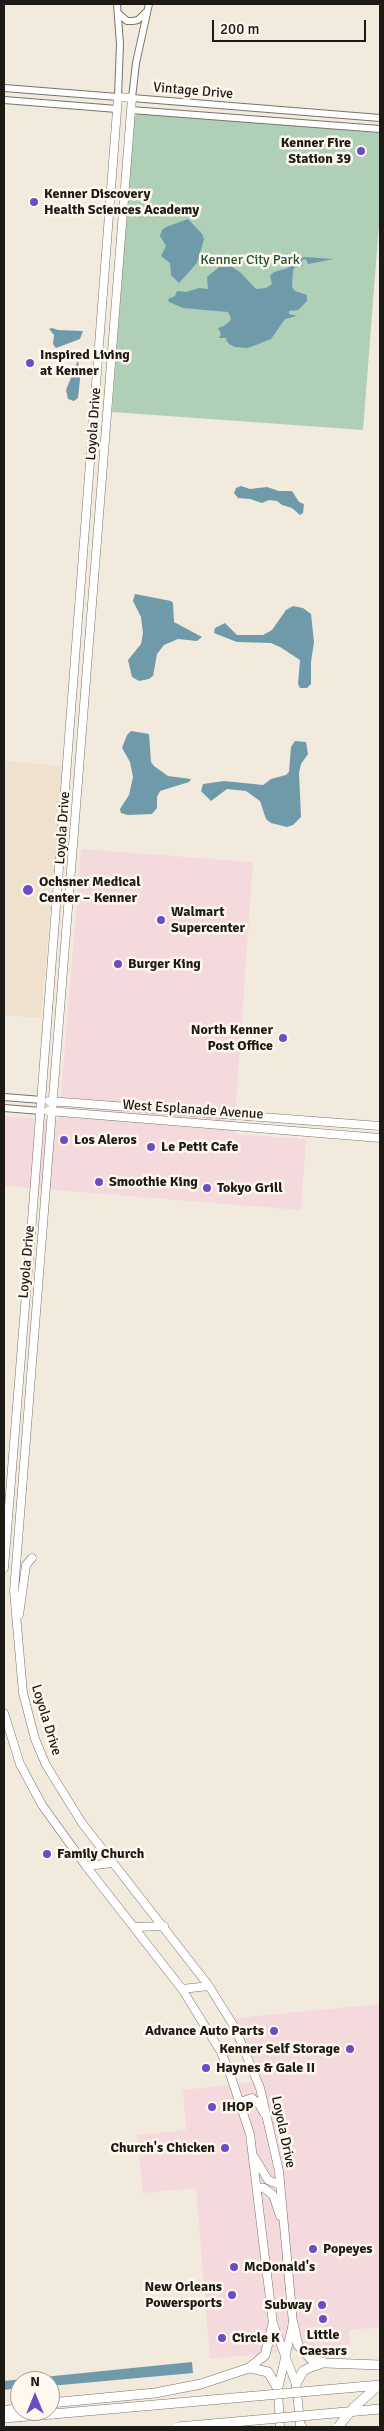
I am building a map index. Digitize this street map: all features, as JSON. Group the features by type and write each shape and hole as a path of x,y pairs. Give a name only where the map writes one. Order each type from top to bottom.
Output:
{"highway":[{"path":"293,2322 298,2345 311,2359 326,2363 380,2365"},
{"path":"60,2402 155,2393 201,2384 249,2368 265,2355 273,2324"},
{"path":"296,2384 303,2372 316,2365 326,2363"},
{"path":"249,2368 268,2372 278,2389"},
{"path":"4,2418 380,2385"},
{"path":"338,2427 352,2408 380,2385"},
{"path":"178,2427 380,2409"}],"main road":[{"name":"Vintage Drive","path":"118,97 132,98"},
{"name":"Loyola Drive","path":"4,1568 42,1100 118,97"},
{"name":"Loyola Drive","path":"132,98 73,862 14,1571 17,1624 23,1693 36,1739 46,1765 68,1803 209,1986 245,2048 260,2088 271,2129 280,2185 293,2322 278,2389 280,2427"},
{"name":"Vintage Drive","path":"117,109 130,110"},
{"path":"107,244 120,245"},
{"path":"99,350 112,351"},
{"path":"92,434 105,435"},
{"path":"84,538 97,540"},
{"path":"81,575 94,577"},
{"path":"74,675 87,676"},
{"path":"59,861 73,862"},
{"name":"West Esplanade Avenue","path":"42,1100 245,1114 380,1126"},
{"path":"132,1118 133,1107"},
{"path":"188,1122 189,1110"},
{"name":"West Esplanade Avenue","path":"41,1111 380,1138"},
{"path":"244,1127 245,1114"},
{"path":"304,1131 305,1119"},
{"path":"39,1134 50,1135"},
{"path":"17,1624 26,1565 32,1558"},
{"path":"4,1713 12,1742 32,1788 52,1821 182,1989 221,2052 240,2102 254,2156 273,2324 296,2384 301,2427"},
{"path":"86,1866 113,1863"},
{"path":"134,1927 164,1926"},
{"path":"182,1989 209,1986"},
{"path":"221,2052 245,2048"},
{"path":"240,2102 248,2098 255,2099 271,2129"},
{"path":"254,2156 268,2180 280,2185"},
{"path":"257,2187 264,2188 273,2195 283,2222"}],"street":[{"path":"117,4 120,44 118,97"},
{"path":"118,14 127,21 138,20 149,6"},
{"path":"132,98 136,63 149,6"},
{"name":"Vintage Drive","path":"4,88 118,97"},
{"name":"Vintage Drive","path":"132,98 380,118"},
{"name":"Vintage Drive","path":"4,100 117,109"},
{"name":"Vintage Drive","path":"130,110 380,129"},
{"path":"273,121 274,110"},
{"path":"340,126 341,115"},
{"name":"West Esplanade Avenue","path":"4,1097 42,1100"},
{"name":"West Esplanade Avenue","path":"4,1108 41,1111"}],"shaded area":[{"name":"Ochsner Medical Center – Kenner","path":"4,761 63,766 41,1018 4,1015"},
{"path":"81,849 253,862 234,1134 306,1139 301,1210 4,1186 4,1116 59,1120"},
{"path":"380,2004 380,2327 349,2330 350,2345 210,2359 196,2188 143,2193 137,2135 186,2130 183,2090 262,2081 250,2049 234,2018"}],"green space":[{"name":"Kenner City Park","path":"139,113 380,133 380,212 363,430 112,412 134,117"}],"water":[{"path":"188,219 202,234 204,239 197,263 179,283 171,275 170,263 161,256 166,246 160,236 162,230 166,227"},
{"path":"305,257 334,259 308,264 306,259 302,260 303,266 297,265 293,270 292,287 295,291 307,295 307,301 298,310 289,311 289,314 297,316 285,319 271,339 248,348 235,347 229,344 226,340 227,338 219,338 221,334 218,328 230,321 231,318 228,312 183,308 169,302 168,299 175,296 177,291 186,292 199,288 208,289 207,277 219,267 232,267 240,272 256,289 266,288 272,284 270,276 274,272 288,268 294,259"},
{"path":"49,329 83,331 80,339 56,348 53,344 54,335"},
{"path":"78,360 80,379 78,398 74,401 68,399 66,390"},
{"path":"241,486 250,489 267,487 279,491 292,491 299,502 304,504 303,513 300,515 292,508 282,505 277,501 269,500 262,503 238,498 234,493 236,488"},
{"path":"135,594 171,601 173,603 174,622 202,637 197,641 178,639 164,645 157,654 153,676 139,681 132,677 128,660 141,644 143,633 141,617 133,601"},
{"path":"293,606 303,608 311,614 314,642 311,662 311,684 307,688 300,688 298,684 300,660 280,647 271,643 237,642 214,633 215,628 225,623 237,635 263,635 272,630 286,610"},
{"path":"131,731 149,734 151,762 154,766 168,776 191,779 189,782 160,791 157,797 157,808 152,814 128,815 121,813 120,809 129,795 133,777 130,762 122,748 127,735"},
{"path":"295,741 306,742 308,754 301,764 299,773 301,817 293,825 287,827 271,823 266,819 260,801 246,791 227,789 211,801 201,791 203,784 224,781 263,785 271,779 286,775 289,772 291,747"},
{"path":"192,2362 193,2373 60,2385 60,2375"},
{"path":"10,2380 10,2389 4,2390 4,2381"}],"place":[{"name":"Kenner Fire Station 39","path":"361,151"},
{"name":"Kenner Discovery Health Sciences Academy","path":"34,202"},
{"name":"Inspired Living at Kenner","path":"30,363"},
{"name":"Ochsner Medical Center – Kenner","path":"28,890"},
{"name":"Walmart Supercenter","path":"161,920"},
{"name":"Burger King","path":"118,964"},
{"name":"North Kenner Post Office","path":"283,1038"},
{"name":"Los Aleros","path":"64,1140"},
{"name":"Le Petit Cafe","path":"151,1147"},
{"name":"Smoothie King","path":"99,1182"},
{"name":"Tokyo Grill","path":"207,1188"},
{"name":"Family Church","path":"47,1854"},
{"name":"Advance Auto Parts","path":"274,2031"},
{"name":"Kenner Self Storage","path":"350,2049"},
{"name":"Haynes & Gale II","path":"206,2068"},
{"name":"IHOP","path":"212,2107"},
{"name":"Church's Chicken","path":"225,2148"},
{"name":"Popeyes","path":"313,2249"},
{"name":"McDonald's","path":"234,2267"},
{"name":"New Orleans Powersports","path":"232,2295"},
{"name":"Subway","path":"322,2305"},
{"name":"Little Caesars","path":"323,2319"},
{"name":"Circle K","path":"222,2338"}]}
